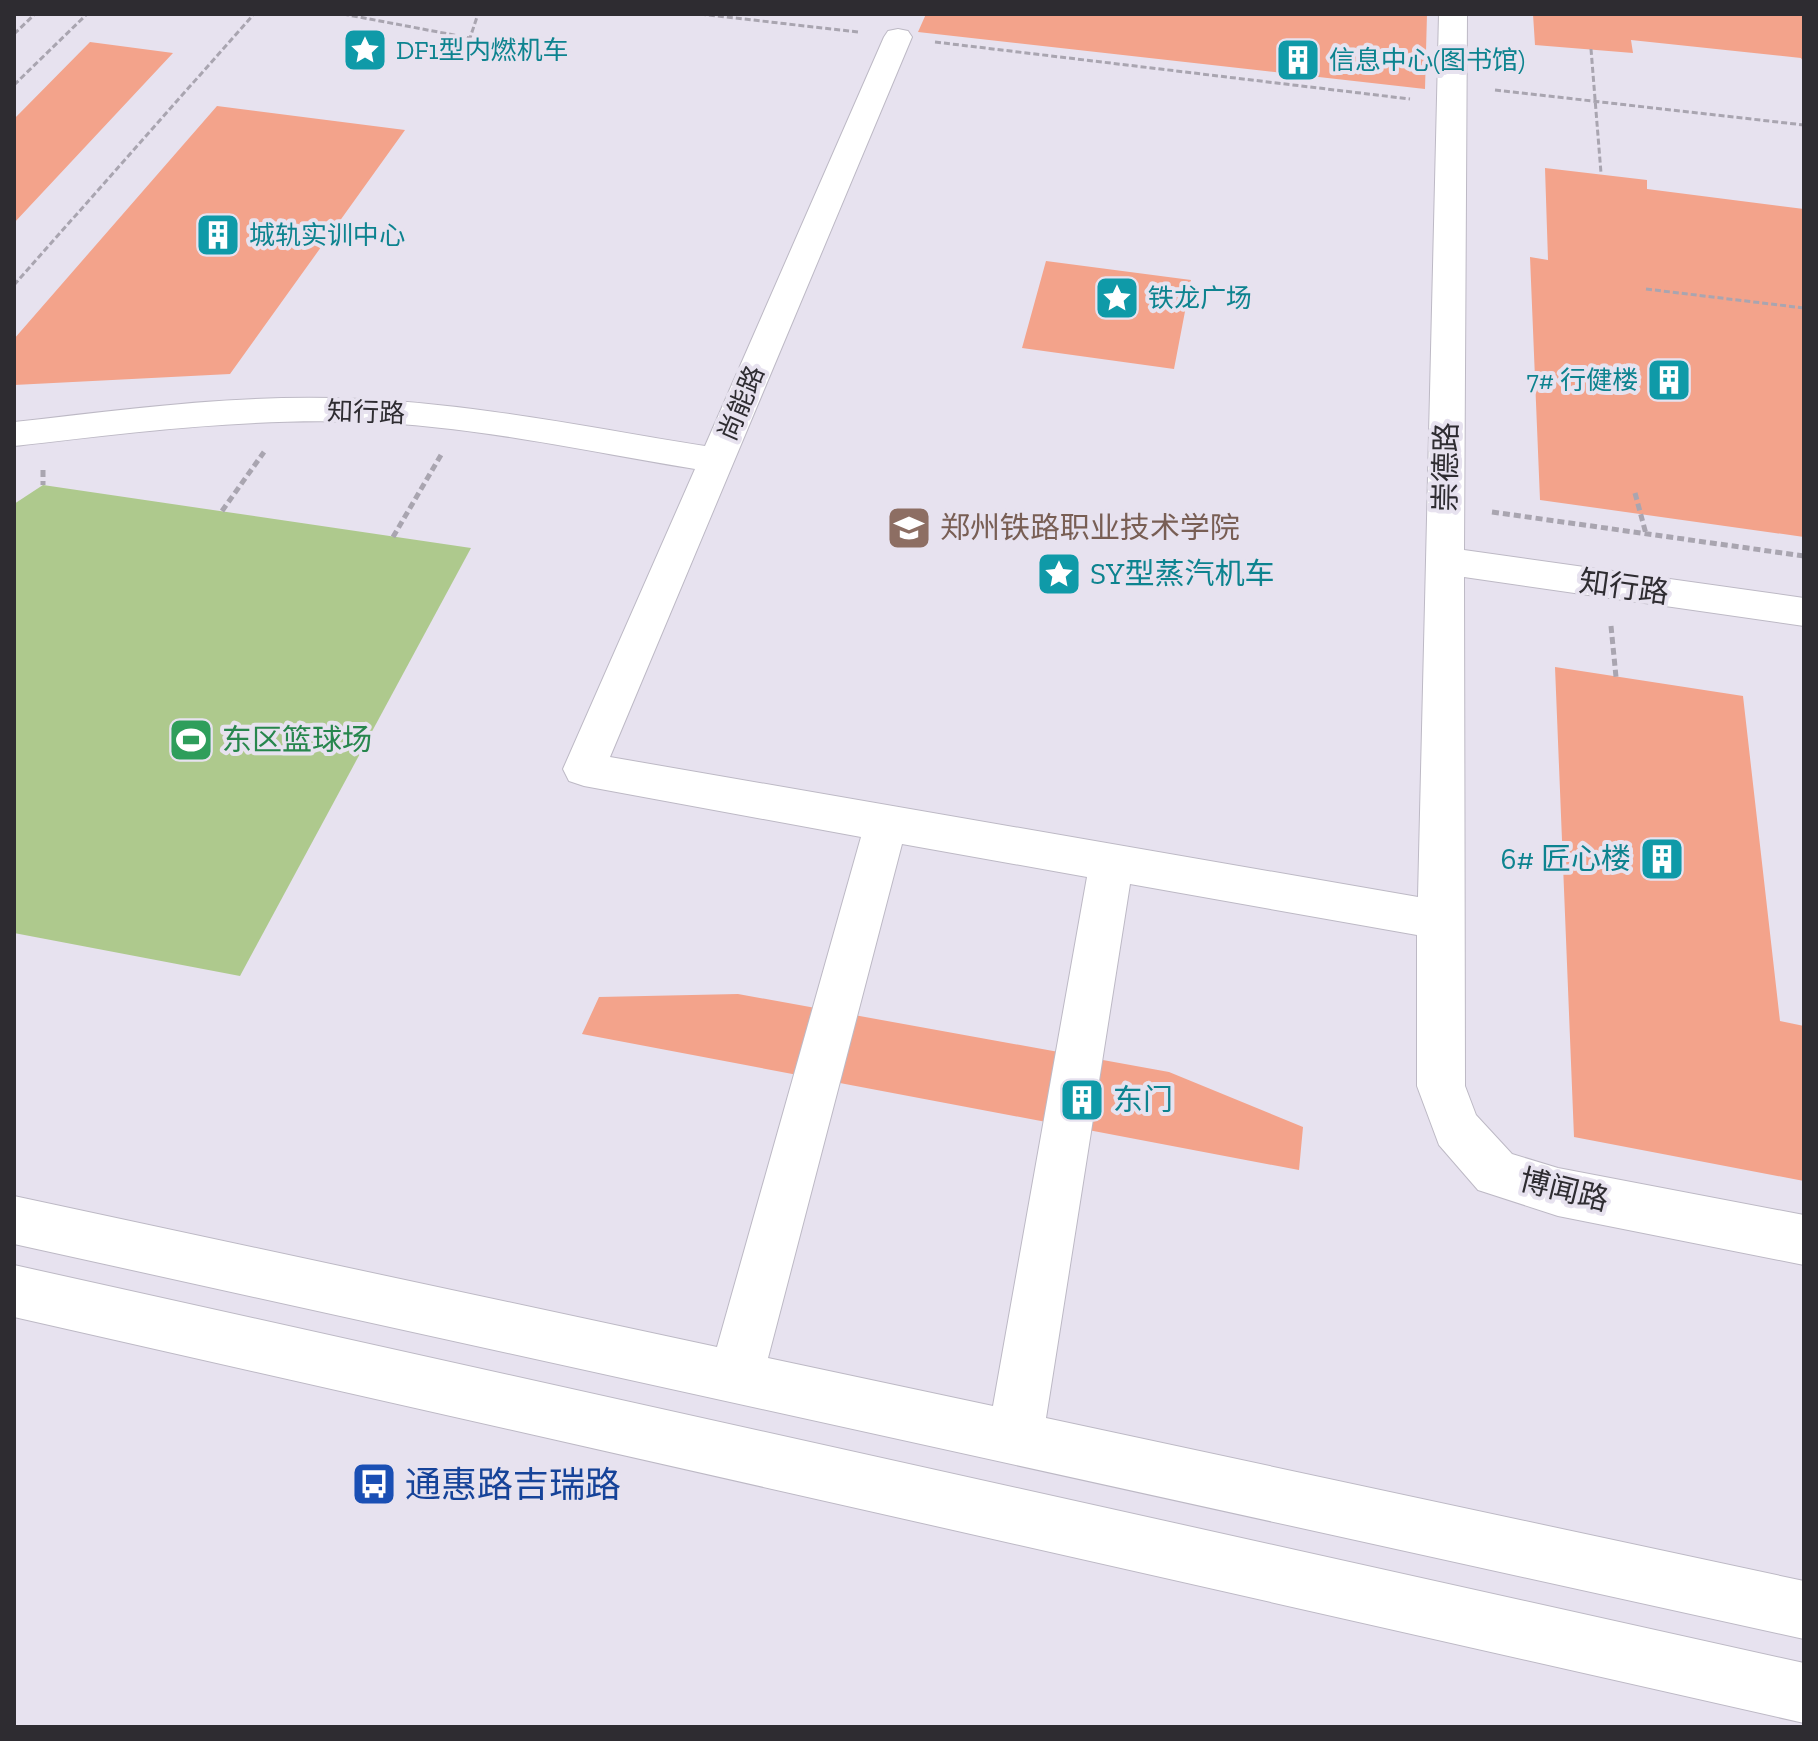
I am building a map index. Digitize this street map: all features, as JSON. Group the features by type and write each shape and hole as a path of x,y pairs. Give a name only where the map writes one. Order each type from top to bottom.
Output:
{"street":[{"name":"崇德路","path":"1440,920 1453,14"},
{"name":"尚能路","path":"886,824 584,769 898,37"},
{"name":"知行路","path":"14,434 190,414 357,410 461,419 716,460"},
{"name":"知行路","path":"1444,561 1804,612"},
{"path":"736,1377 886,824 1440,920"},
{"path":"1015,1438 1111,863"},
{"name":"博闻路","path":"1440,920 1441,1086 1456,1129 1496,1173 1558,1192 1804,1240"},
{"path":"14,1220 1804,1610"},
{"path":"14,1291 1804,1693"}],"path":[{"path":"14,34 35,14"},
{"path":"14,85 87,14"},
{"path":"14,285 254,14"},
{"path":"343,14 470,38 478,14"},
{"path":"700,14 1451,95 1597,102 1804,125"},
{"path":"1591,49 1601,173"},
{"path":"1646,289 1804,308"},
{"path":"222,511 292,411"},
{"path":"393,537 461,419"},
{"path":"1635,493 1646,534"},
{"path":"1445,506 1804,556"},
{"path":"1607,585 1616,677"}],"green space":[{"name":"东区篮球场","path":"43,485 471,548 240,976 14,933 14,504"}],"building":[{"name":"信息中心(图书馆)","path":"926,14 1427,14 1425,89 918,32"},
{"path":"1533,14 1804,14 1804,63 1801,58 1631,40 1633,53 1535,45"},
{"path":"90,42 173,53 14,223 14,119"},
{"name":"城轨实训中心","path":"217,106 405,130 230,374 14,385 14,339"},
{"name":"7# 行健楼","path":"1545,168 1647,180 1647,189 1804,209 1804,537 1540,500 1530,257 1548,260"},
{"path":"1046,261 1191,280 1174,369 1022,348"},
{"name":"6# 匠心楼","path":"1555,667 1743,696 1780,1021 1804,1026 1804,1181 1574,1137"},
{"name":"东门","path":"738,994 1169,1072 1303,1127 1299,1170 582,1034 599,997"}],"place":[{"name":"DF1型内燃机车","path":"365,50"},
{"name":"信息中心(图书馆)","path":"1298,60"},
{"name":"城轨实训中心","path":"218,235"},
{"name":"铁龙广场","path":"1117,298"},
{"name":"7# 行健楼","path":"1669,380"},
{"name":"郑州铁路职业技术学院","path":"909,528"},
{"name":"SY型蒸汽机车","path":"1059,574"},
{"name":"东区篮球场","path":"191,740"},
{"name":"6# 匠心楼","path":"1662,859"},
{"name":"东门","path":"1082,1100"},
{"name":"通惠路吉瑞路","path":"374,1484"}]}
